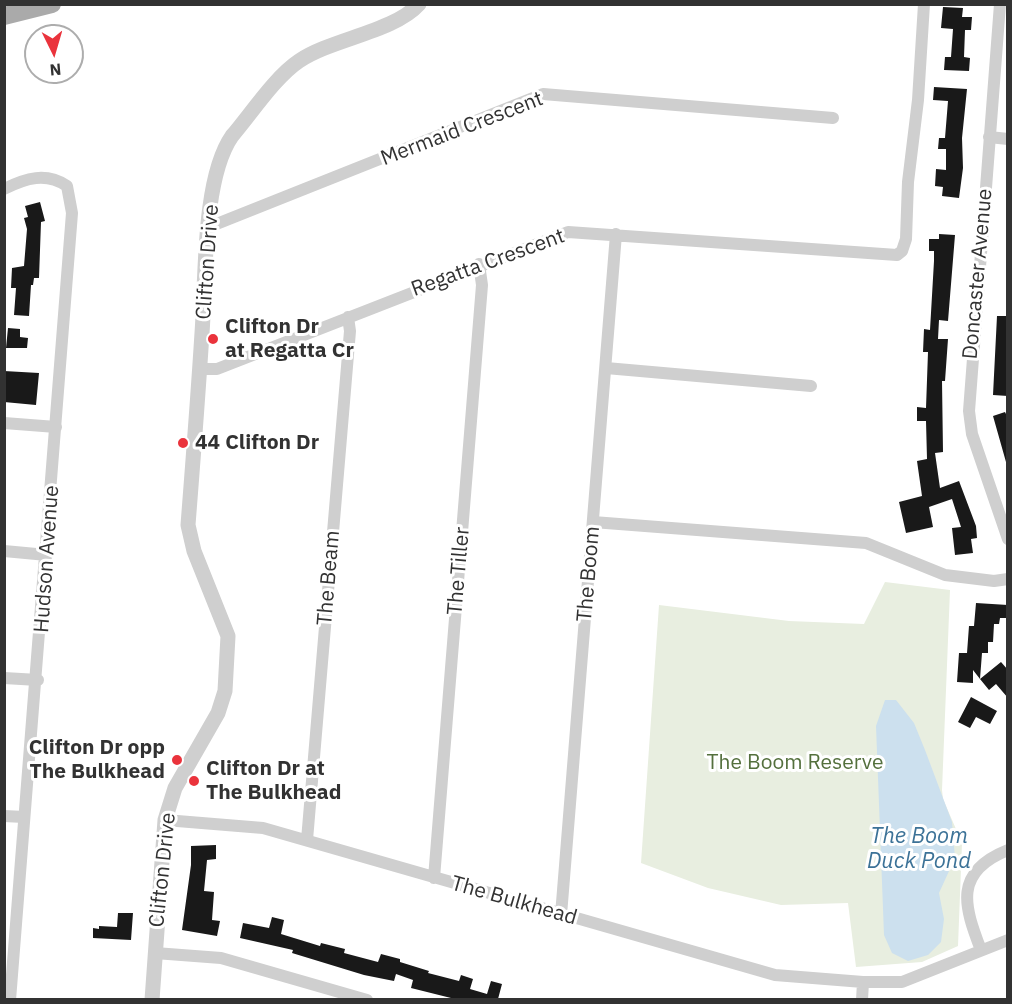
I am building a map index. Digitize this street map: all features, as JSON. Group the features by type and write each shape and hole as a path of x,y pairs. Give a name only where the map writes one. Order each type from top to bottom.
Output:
{"main road":[{"path":"4,16 52,4"}],"street":[{"name":"Clifton Drive","path":"152,999 165,820 175,788 218,713 225,692 228,661 228,636 194,551 188,525 210,227 217,169 224,147 293,66 317,52 393,21 418,4"},
{"name":"Regatta Crescent","path":"200,369 217,369 479,264 568,231 897,255 903,251 906,239 908,182 917,108 924,4"},
{"name":"Doncaster Avenue","path":"1000,4 969,411 972,434 1008,539"},
{"name":"Mermaid Crescent","path":"210,227 543,94 833,118"},
{"path":"989,137 1008,139"},
{"name":"Hudson Avenue","path":"4,189 40,177 55,178 67,186 72,199 38,680 10,942 10,999"},
{"name":"The Boom","path":"561,915 616,234"},
{"name":"The Tiller","path":"434,878 482,285 479,264"},
{"name":"The Beam","path":"308,840 350,332 348,317"},
{"path":"606,368 811,386"},
{"path":"4,423 56,427"},
{"path":"593,522 866,543 945,575 994,581 1008,579"},
{"path":"4,551 47,555"},
{"path":"4,678 38,680"},
{"path":"4,816 24,817"},
{"name":"The Bulkhead","path":"165,820 263,828 775,975 863,982 902,982 1008,940"},
{"path":"981,950 969,919 965,891 981,866 992,856 1008,850"},
{"path":"155,953 221,958 367,999"},
{"path":"862,999 863,982"}],"green space":[{"name":"The Boom Reserve","path":"885,582 950,590 942,790 943,799 962,843 958,946 922,962 856,967 848,903 781,905 708,888 641,863 659,605 789,621 864,624"}],"water":[{"name":"The Boom Duck Pond","path":"885,700 896,700 914,723 952,822 955,858 939,893 944,919 941,942 928,955 908,961 892,953 884,935 876,726"}],"building":[{"path":"943,7 963,8 962,17 972,17 971,30 965,30 964,57 970,58 969,71 944,70 945,57 951,57 953,29 941,28"},
{"path":"934,87 967,89 959,198 942,196 943,187 935,186 936,169 946,170 946,149 938,149 939,138 945,138 948,101 933,100"},
{"path":"40,202 45,221 41,222 39,278 34,278 33,285 31,285 29,316 14,315 16,288 11,288 12,268 24,266 27,229 24,218 28,217 25,206"},
{"path":"939,234 955,235 948,321 939,320 938,339 948,339 945,381 942,381 943,452 935,453 940,488 959,481 976,526 977,538 971,539 973,553 955,555 952,528 961,527 952,499 929,507 933,527 906,533 899,502 922,496 917,461 927,459 926,421 917,421 917,407 926,408 928,352 923,352 924,329 930,330 934,261 934,251 929,251 929,239 939,239"},
{"path":"997,316 1008,316 1008,396 993,395"},
{"path":"8,328 20,329 20,337 28,338 27,348 6,348"},
{"path":"4,371 39,373 36,405 4,402"},
{"path":"1005,412 1008,418 1006,462 993,416"},
{"path":"976,603 1008,605 1008,618 1000,618 999,624 994,624 993,642 988,642 988,653 982,653 980,679 973,670 973,683 957,682 959,653 967,653 969,626 974,626"},
{"path":"1001,662 1008,670 1008,698 996,684 989,690 980,679"},
{"path":"971,697 997,711 990,724 976,717 970,728 958,722"},
{"path":"216,845 216,859 207,860 204,891 214,892 212,920 220,921 217,936 182,930 191,865 191,846"},
{"path":"118,913 133,913 131,940 93,938 93,928 117,927"},
{"path":"272,917 284,920 281,934 320,946 321,943 345,949 344,953 378,962 381,954 400,959 400,962 429,971 428,973 459,981 461,975 473,979 470,989 487,994 491,981 502,984 498,999 455,999 411,988 413,980 396,974 394,981 364,975 292,953 293,950 240,938 243,923 269,928"}],"place":[{"name":"Clifton Dr at Regatta Cr","path":"213,339"},
{"name":"44 Clifton Dr","path":"183,443"},
{"name":"Clifton Dr opp The Bulkhead","path":"177,760"},
{"name":"Clifton Dr at The Bulkhead","path":"194,781"}]}
